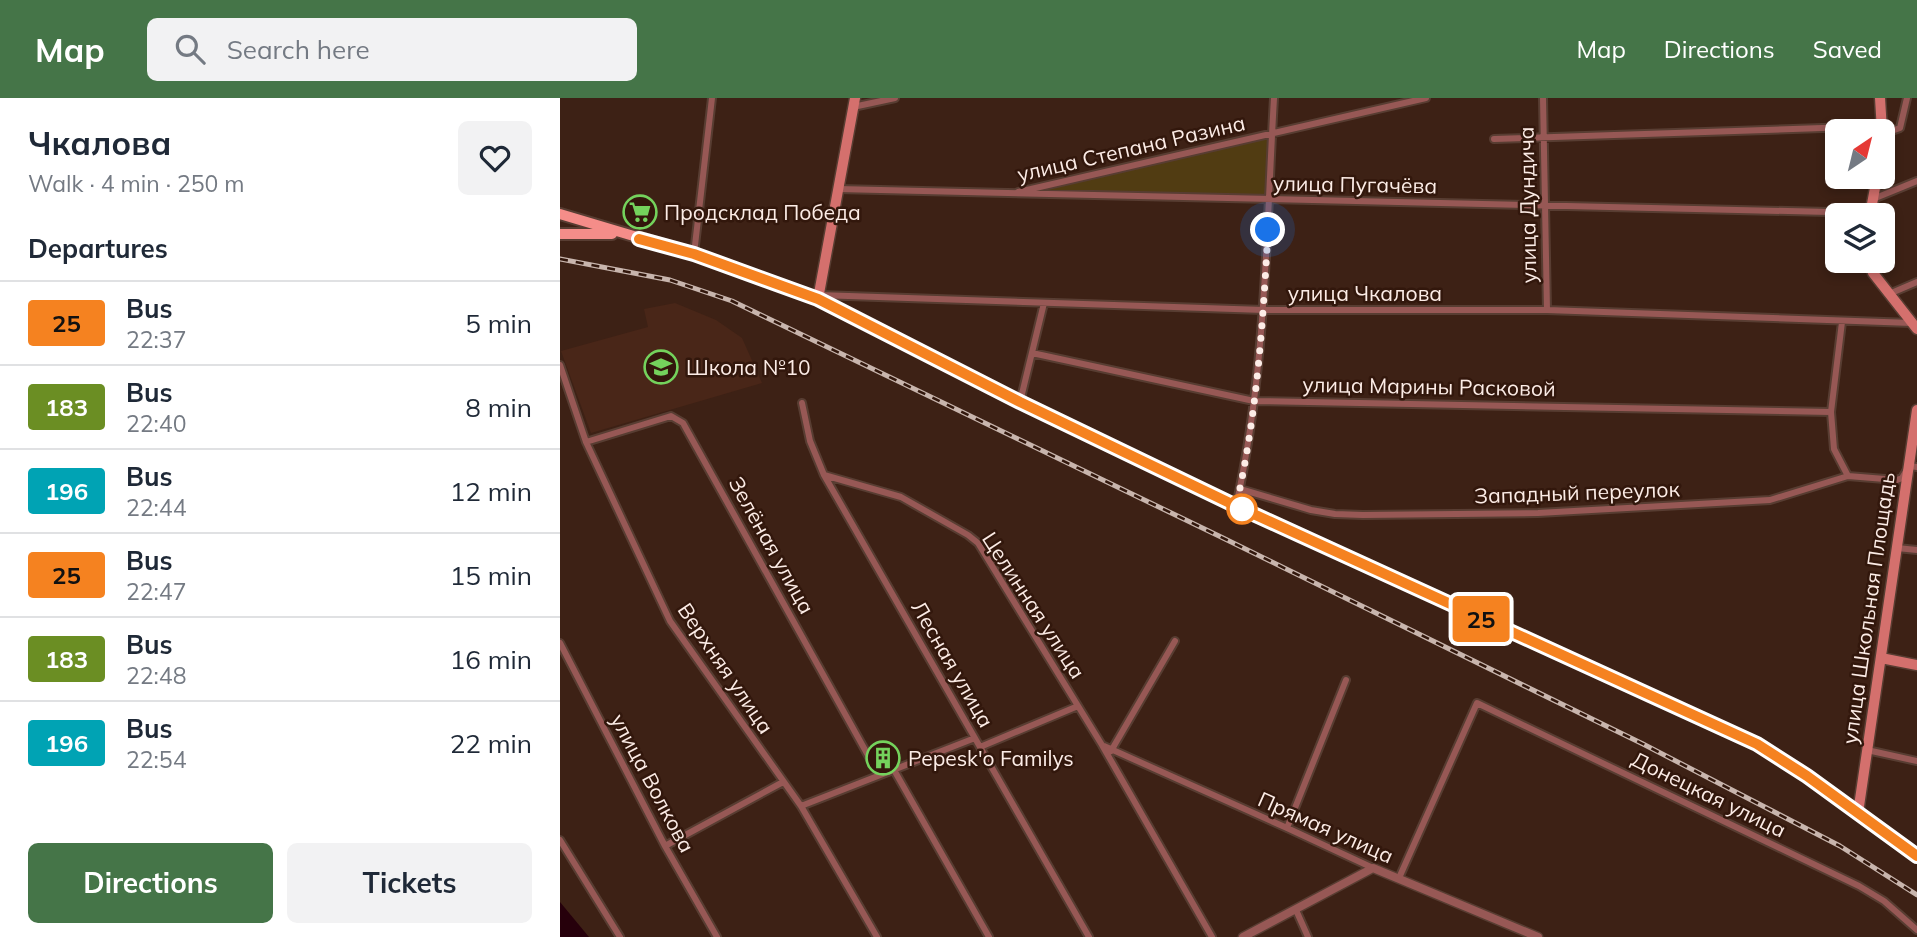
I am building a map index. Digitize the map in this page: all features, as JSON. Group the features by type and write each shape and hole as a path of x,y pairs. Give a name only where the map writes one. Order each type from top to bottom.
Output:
{"main road":[{"path":"1880,98 1881,119"},
{"path":"819,297 854,102"},
{"path":"1872,203 1875,189"},
{"path":"560,214 694,254 819,297 1020,402 1236,506 1757,744 1807,776 1917,856"},
{"path":"560,234 614,234 639,239"},
{"path":"1874,273 1914,326"},
{"name":"улица Школьная Площадь","path":"1858,813 1897,548 1913,467 1917,410"},
{"path":"1881,658 1917,665"}],"street":[{"path":"694,254 712,98"},
{"path":"854,102 895,98"},
{"path":"1236,506 1254,401 1264,310 1274,98"},
{"name":"улица Степана Разина","path":"1007,194 1426,98"},
{"name":"улица Дундича","path":"1543,98 1547,310"},
{"path":"1895,129 1900,128 1907,98"},
{"path":"1494,139 1825,131"},
{"path":"1873,199 1917,181"},
{"name":"улица Пугачёва","path":"838,189 1825,213"},
{"path":"1889,294 1917,282"},
{"name":"улица Чкалова","path":"819,297 1264,310 1547,310 1914,326"},
{"path":"1020,402 1044,303"},
{"name":"улица Школьная Площадь","path":"1842,322 1831,412 1834,449 1848,476"},
{"name":"улица Марины Расковой","path":"1032,352 1254,401 1831,412"},
{"name":"Верхняя улица","path":"560,365 586,442 670,621 801,806 877,937"},
{"name":"Лесная улица","path":"802,403 810,441 824,475 1088,937"},
{"name":"Зелёная улица","path":"586,442 671,416 683,423 879,775"},
{"name":"Западный переулок","path":"1240,489 1311,510 1335,514 1538,513 1770,500 1848,476 1897,480 1913,467"},
{"name":"Целинная улица","path":"824,475 901,497 978,542 1102,746"},
{"path":"1897,548 1917,550"},
{"path":"1175,641 1110,753 1212,937"},
{"name":"улица Волкова","path":"560,643 665,846 717,937"},
{"path":"1287,828 1346,680"},
{"name":"Донецкая улица","path":"1399,878 1477,703 1859,886 1884,901 1917,930"},
{"path":"980,747 1078,706"},
{"path":"801,806 975,738"},
{"name":"Прямая улица","path":"1102,746 1110,753 1538,937"},
{"path":"1867,750 1917,761"},
{"path":"894,770 989,937"},
{"path":"665,846 783,782"},
{"path":"560,840 620,937"},
{"path":"1243,937 1373,868"},
{"path":"1296,910 1308,937"}],"shaded area":[{"path":"1272,133 1269,203 1007,194"},
{"name":"Школа №10","path":"675,303 716,320 742,338 762,383 591,433 561,351 648,327 644,309"},
{"path":"560,902 589,937 560,937"}],"railway":[{"path":"560,259 670,280 732,301 1643,744 1840,846 1917,895"}],"bus line":[{"name":"25","path":"639,239 694,254 818,299 1020,402 1236,506 1757,744 1807,776 1917,856"}],"place":[{"name":"Продсклад Победа","path":"640,212"},
{"name":"Школа №10","path":"661,367"},
{"name":"Pepesk'o Familys","path":"883,758"}],"route":[{"path":"1242,509 1236,506 1254,401 1264,310 1268,230"}]}
